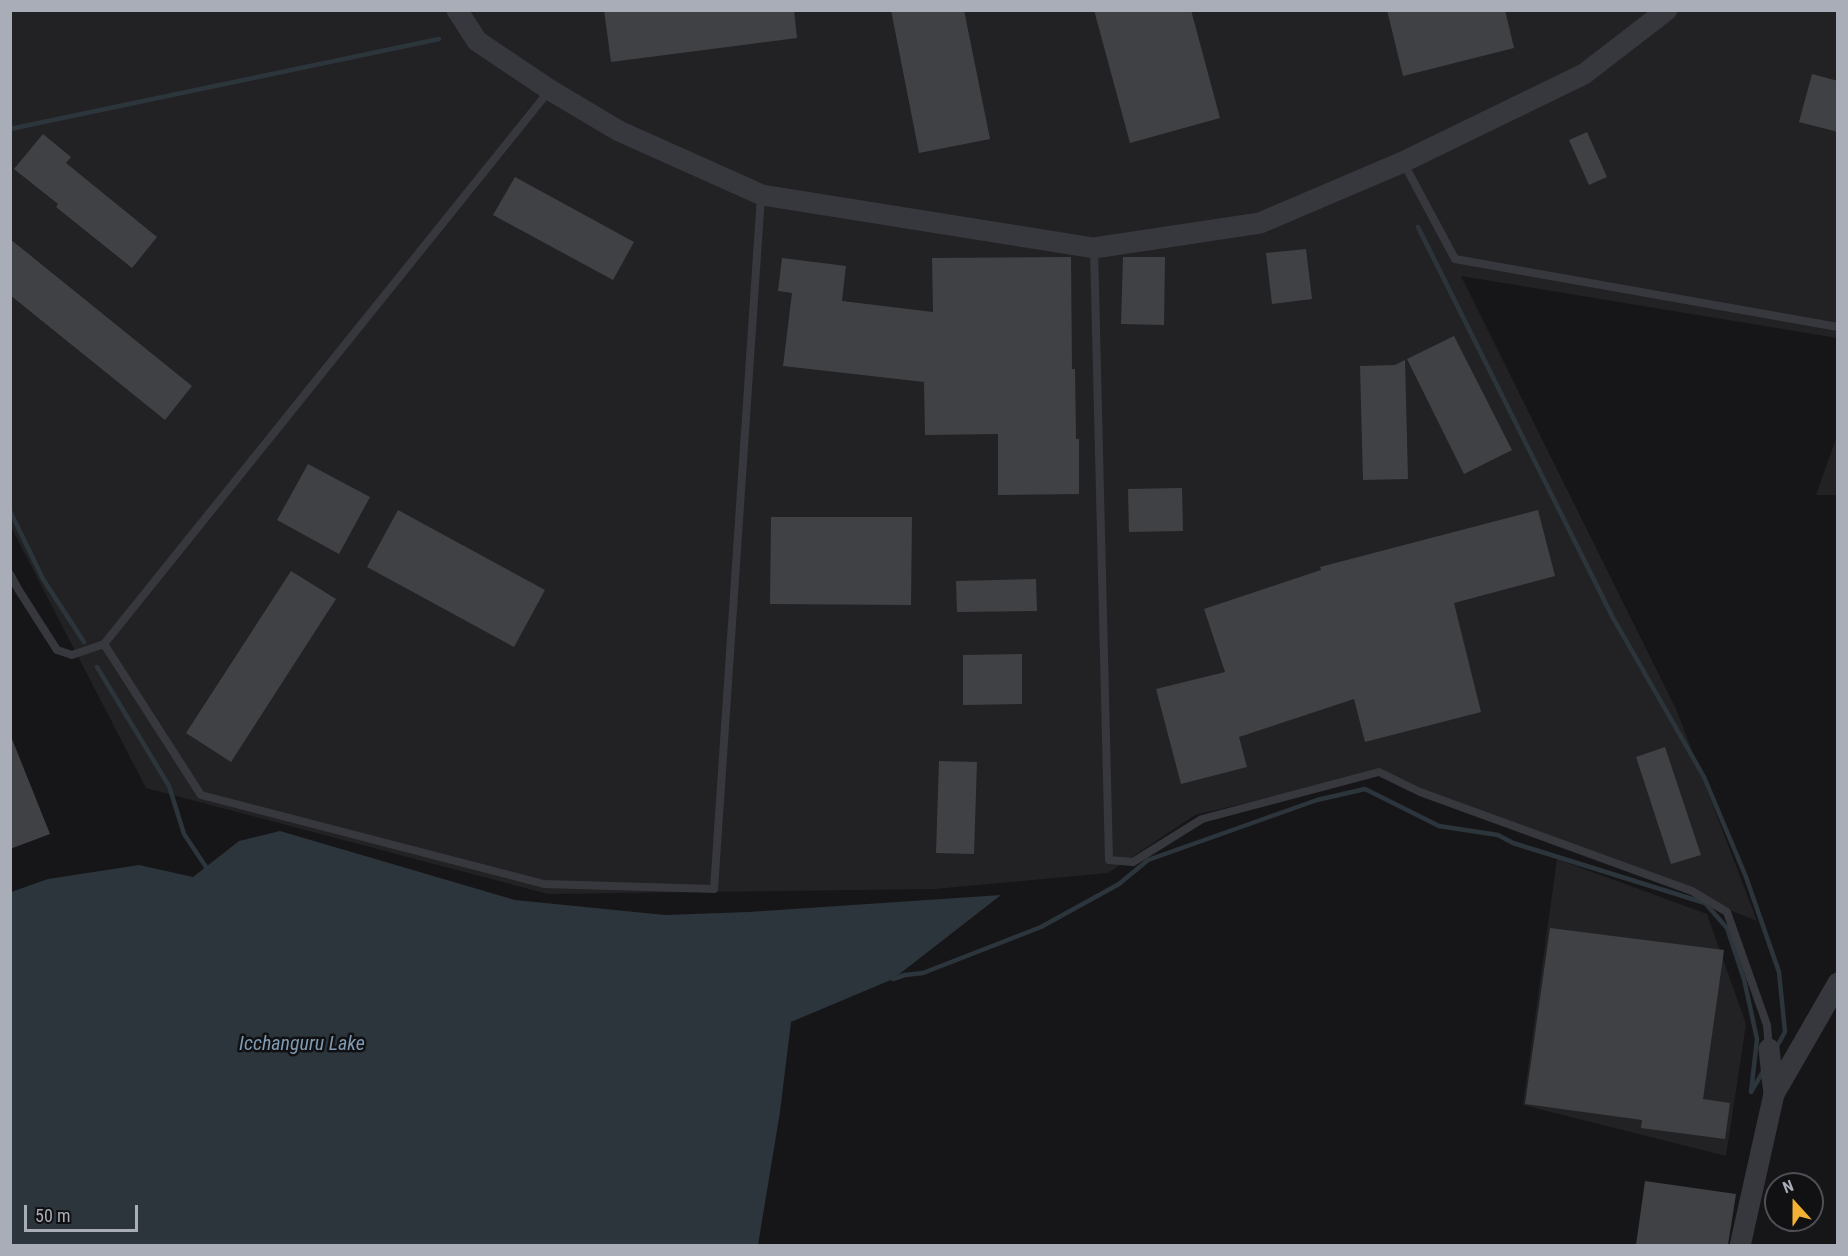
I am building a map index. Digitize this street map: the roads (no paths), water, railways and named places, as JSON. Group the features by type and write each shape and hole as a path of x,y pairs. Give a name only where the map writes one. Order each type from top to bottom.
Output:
{"street":[{"path":"457,10 477,41 550,90 619,131 762,195 1094,248 1260,223 1403,162 1584,74 1667,10"},
{"path":"1740,1245 1774,1094 1838,983"},
{"path":"1770,1058 1774,1094"}],"lane":[{"path":"10,574 57,650 72,656 104,644 550,90"},
{"path":"1403,162 1455,259 1838,327"},
{"path":"104,644 201,795 544,884 714,889 762,195"},
{"path":"1094,248 1109,860 1133,862 1202,819 1379,772 1420,792 1692,891 1727,912 1767,1025 1770,1058"}],"water":[{"name":"Icchanguru Lake","path":"280,831 515,900 665,915 749,912 1001,895 893,979 791,1022 780,1112 758,1245 11,1245 11,892 48,879 139,865 193,877 239,841"}],"waterway":[{"path":"10,129 439,39"},
{"path":"1418,227 1612,616 1704,777 1746,877 1779,972 1785,1032 1775,1050"},
{"path":"10,511 43,579 84,642"},
{"path":"97,667 169,786 184,834 206,867"},
{"path":"893,979 923,973 1041,927 1119,884 1148,860 1317,800 1365,789 1439,826 1498,835 1513,843 1705,903 1727,928 1744,979 1757,1039 1751,1092 1764,1070"}]}
